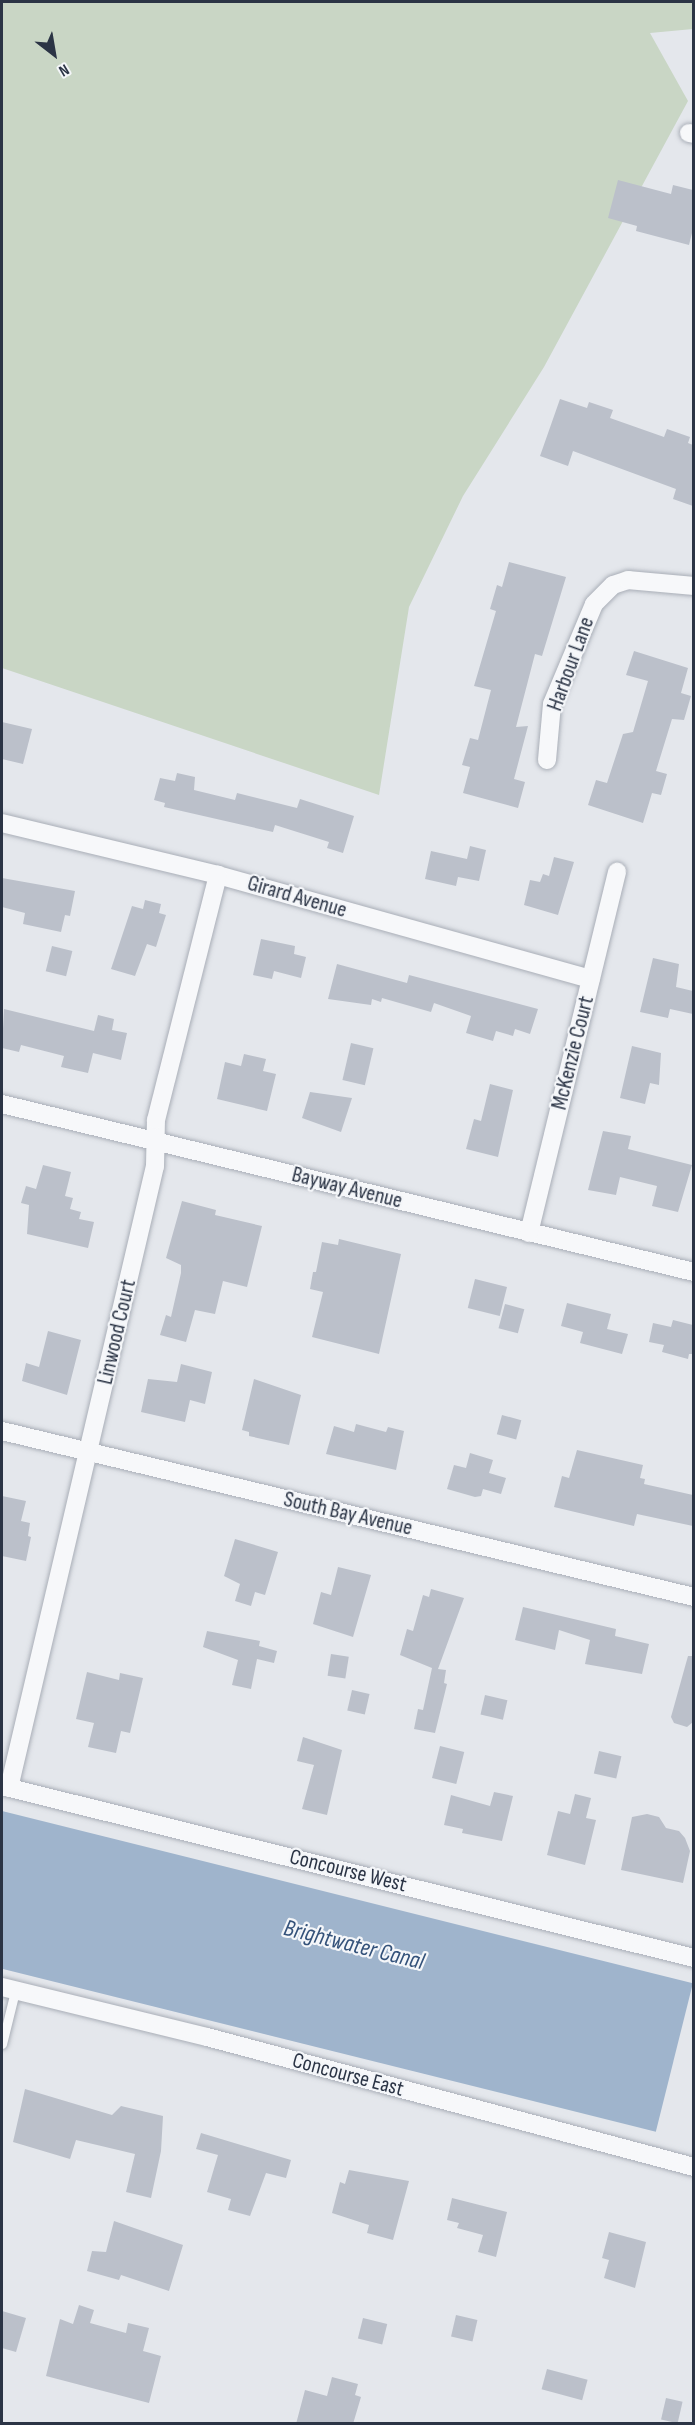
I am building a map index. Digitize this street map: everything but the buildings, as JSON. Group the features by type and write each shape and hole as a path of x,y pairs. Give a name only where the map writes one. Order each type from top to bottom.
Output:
{"street":[{"name":"Harbour Lane","path":"547,760 552,704 594,604 614,585 628,580 693,586"},
{"name":"Girard Avenue","path":"2,823 218,875 591,979"},
{"name":"McKenzie Court","path":"529,1233 616,872"},
{"name":"Linwood Court","path":"5,1787 89,1452 155,1166 156,1120 218,875"},
{"name":"Bayway Avenue","path":"2,1104 693,1272"},
{"name":"South Bay Avenue","path":"2,1431 693,1597"},
{"name":"Concourse West","path":"5,1787 693,1958"},
{"name":"Concourse East","path":"8,1989 207,2037 693,2167"}],"lane":[{"path":"2,2044 8,1989"}],"green space":[{"path":"2,2 693,2 693,29 650,33 688,101 544,367 463,496 409,607 379,795 2,668"}],"water":[{"name":"Brightwater Canal","path":"2,1811 693,1983 656,2132 2,1969"}]}
